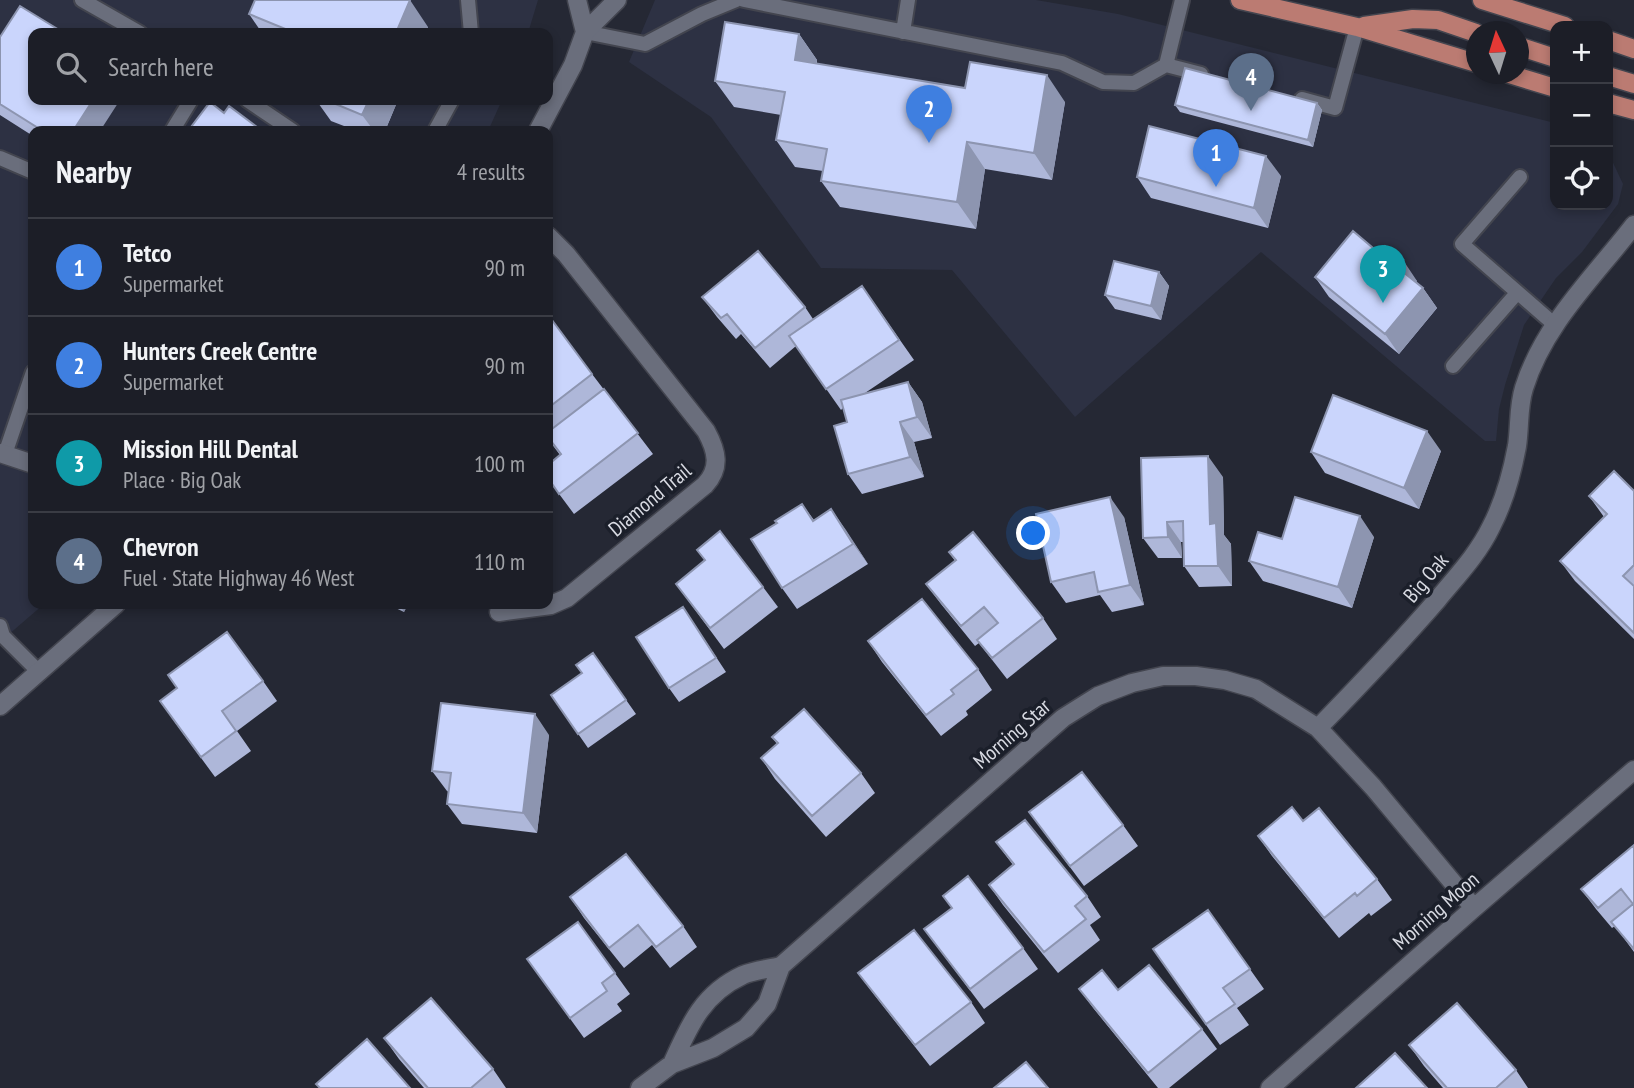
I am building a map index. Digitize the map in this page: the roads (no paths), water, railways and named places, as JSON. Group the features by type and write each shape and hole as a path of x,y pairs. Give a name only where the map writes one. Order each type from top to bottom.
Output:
{"main road":[{"path":"1240,0 1357,27 1466,60"},
{"path":"1482,0 1550,21"},
{"path":"1357,27 1413,19 1438,20 1466,30"},
{"path":"1613,42 1634,49"},
{"path":"1529,50 1550,56"},
{"path":"1613,78 1634,84"},
{"path":"1529,80 1550,86"},
{"path":"1613,104 1634,110"}],"street":[{"path":"577,0 585,33"},
{"path":"553,103 573,65 585,33 617,0"},
{"path":"541,126 552,105"},
{"name":"Big Oak","path":"1318,728 1404,638 1476,552 1491,528 1510,477 1517,444 1518,411 1535,362 1555,324 1634,225"},
{"name":"Diamond Trail","path":"553,241 706,432 716,450 717,459 711,478 705,485 567,598 553,604"},
{"path":"3,453 28,462"},
{"path":"0,706 110,609"},
{"name":"Diamond Trail","path":"499,612 521,609"},
{"name":"Morning Star","path":"672,1064 691,1021 713,994 744,975 781,966 1063,718 1098,696 1142,680 1163,676 1196,676 1256,689 1318,728"},
{"path":"1318,728 1373,787 1474,908"},
{"name":"Morning Moon","path":"1270,1088 1634,770"},
{"name":"Morning Star","path":"640,1088 672,1064 713,1048 746,1028 768,1004 781,966"}],"lane":[{"path":"82,0 131,28"},
{"path":"468,0 471,28"},
{"path":"585,33 645,44 702,14 736,0"},
{"path":"744,0 1062,63 1103,82 1134,83 1166,65 1218,78"},
{"path":"903,32 908,0"},
{"path":"1166,65 1182,0"},
{"path":"1283,94 1335,108 1357,27"},
{"path":"175,126 188,105"},
{"path":"254,105 286,126"},
{"path":"438,126 449,105"},
{"path":"0,158 28,170"},
{"path":"1520,177 1462,244 1555,324"},
{"path":"1453,366 1517,293"},
{"path":"3,453 28,386"},
{"path":"0,626 3,636 39,672"}],"place":[{"name":"Chevron","path":"1251,111"},
{"name":"Hunters Creek Centre","path":"929,143"},
{"name":"Tetco","path":"1216,187"},
{"name":"Mission Hill Dental","path":"1383,303"}]}
